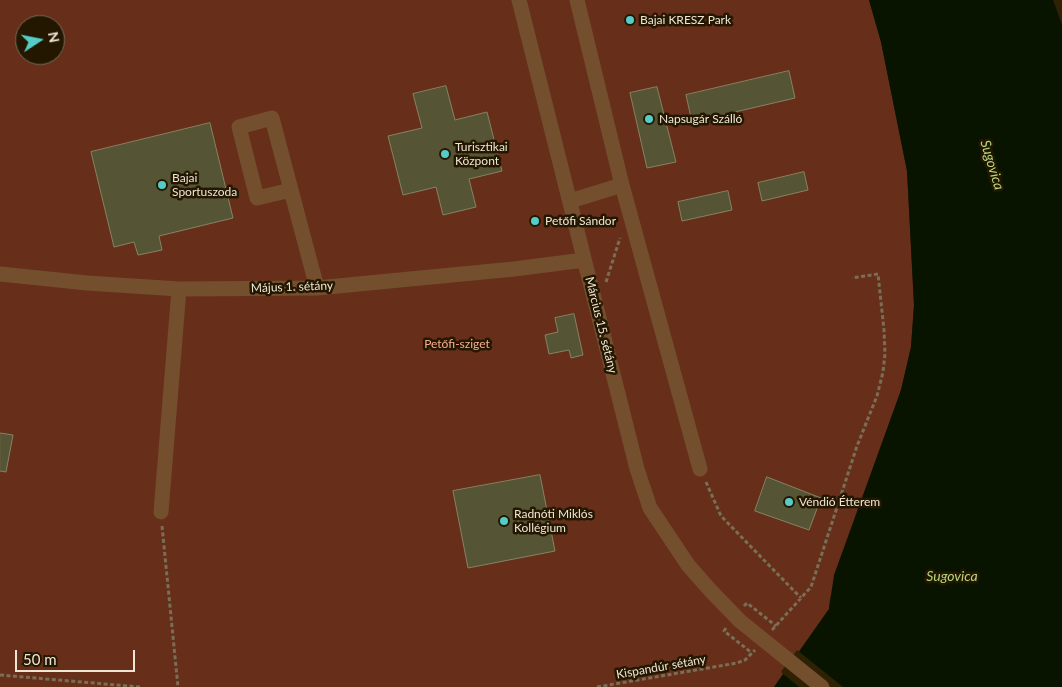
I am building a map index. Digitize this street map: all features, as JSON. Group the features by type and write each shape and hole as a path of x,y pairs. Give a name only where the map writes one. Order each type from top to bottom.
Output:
{"street":[{"name":"Március 15. sétány","path":"519,0 637,469 650,508 688,565 740,621 822,687"},
{"path":"577,0 622,185 700,469"},
{"path":"291,190 257,198 239,127 272,118 317,288"},
{"path":"570,201 622,185"},
{"name":"Május 1. sétány","path":"0,274 87,283 180,289 317,288 514,269 584,260"},
{"path":"161,512 180,289"}],"path":[{"path":"606,284 621,237"},
{"path":"770,633 811,587 845,480 877,396 883,372 884,330 878,274 852,278"},
{"path":"700,469 721,516 801,598"},
{"path":"161,512 178,687"},
{"path":"747,603 776,626"},
{"path":"724,631 752,653 758,646"},
{"name":"Kispandúr sétány","path":"597,687 727,664 745,660 752,653"},
{"path":"0,675 140,687"}],"green space":[{"name":"Petőfi-sziget","path":"0,0 869,0 881,42 907,171 914,305 911,347 901,390 830,598 829,609 774,687 0,687"}],"water":[{"name":"Sugovica","path":"869,0 1053,0 1062,25 1062,687 774,687 829,609 834,575 901,390 911,347 914,305 907,171 881,42"}],"pier":[{"path":"797,650 843,687 799,687 781,672"}],"building":[{"path":"789,71 795,98 692,122 686,95"},
{"name":"Turisztikai Központ","path":"446,86 455,120 487,112 502,171 469,179 476,207 443,215 436,187 403,195 388,136 422,128 413,94"},
{"path":"657,87 676,162 647,168 630,93"},
{"name":"Bajai Sportuszoda","path":"210,123 233,218 159,236 162,250 138,255 134,242 114,247 91,152"},
{"path":"804,172 808,190 762,201 758,183"},
{"path":"728,191 732,210 682,221 678,202"},
{"path":"574,314 583,355 571,358 569,350 549,354 545,335 558,332 555,318"},
{"path":"0,433 13,435 6,472 0,471"},
{"name":"Radnóti Miklós Kollégium","path":"540,475 555,551 468,568 453,491"},
{"name":"Véndió Étterem","path":"767,477 821,498 809,530 755,511"}],"place":[{"name":"Bajai KRESZ Park","path":"630,20"},
{"name":"Napsugár Szálló","path":"649,119"},
{"name":"Turisztikai Központ","path":"445,154"},
{"name":"Bajai Sportuszoda","path":"162,185"},
{"name":"Petőfi Sándor","path":"535,221"},
{"name":"Véndió Étterem","path":"789,502"},
{"name":"Radnóti Miklós Kollégium","path":"504,521"}]}
